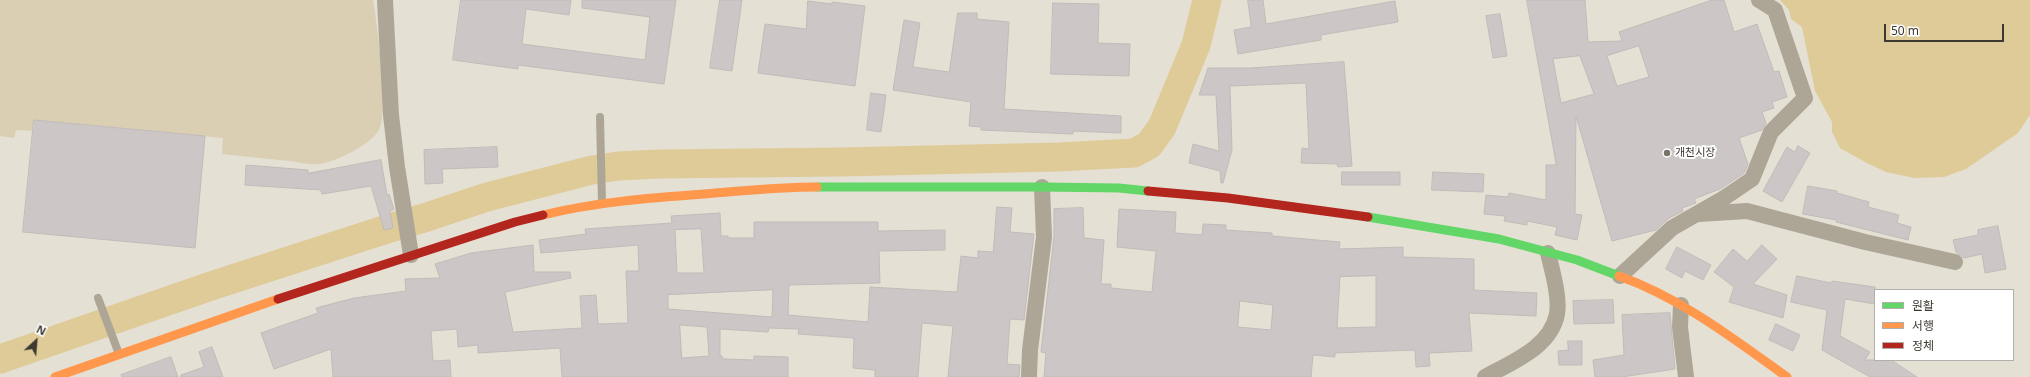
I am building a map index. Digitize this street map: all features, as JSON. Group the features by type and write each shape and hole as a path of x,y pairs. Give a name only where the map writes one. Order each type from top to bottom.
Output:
{"street":[{"path":"385,0 391,115 411,255"},
{"path":"1620,276 1672,228 1752,179 1771,132 1806,98 1775,10 1759,0"},
{"path":"55,377 252,307 411,255 550,212 602,203 789,187 1042,187 1175,192 1323,210 1492,238 1577,260 1648,286 1726,334 1787,377"},
{"path":"1029,377 1030,350 1044,238 1042,187"},
{"path":"1695,214 1747,211 1865,242 1955,262"},
{"path":"1486,377 1531,350 1547,336 1553,327 1557,313 1554,282 1548,253"},
{"path":"1681,305 1680,327 1686,377"}],"lane":[{"path":"600,117 602,203"},
{"path":"98,298 120,354"}],"shaded area":[{"path":"0,0 373,0 383,87 382,120 379,130 375,136 361,147 334,160 319,164 307,164 222,154 223,138 34,120 32,131 16,130 14,138 0,136"},
{"path":"1780,0 2030,0 2030,115 2018,133 1966,169 1944,177 1914,178 1886,172 1840,148 1832,132 1832,122 1815,91 1802,27 1791,19 1789,10"}],"building":[{"path":"461,0 571,0 569,15 526,9 522,44 645,60 650,17 582,8 582,0 676,0 664,84 518,65 518,69 453,60"},
{"path":"720,0 742,0 732,71 710,68"},
{"path":"1248,0 1263,0 1266,24 1395,1 1398,22 1321,35 1321,40 1238,54 1234,30 1251,27"},
{"path":"1527,0 1585,0 1588,42 1622,41 1619,32 1712,0 1724,0 1734,32 1757,24 1774,72 1779,71 1787,97 1772,102 1774,108 1762,112 1766,123 1762,130 1739,138 1748,164 1744,173 1720,189 1694,199 1696,203 1682,208 1683,211 1669,218 1656,230 1612,241 1576,116 1575,214 1582,215 1577,240 1555,235 1557,227 1527,221 1527,225 1504,221 1505,216 1484,214 1486,195 1508,197 1509,193 1546,200 1546,165 1556,165","holes":["1639,46 1649,77 1617,86 1607,56","1580,56 1594,94 1561,103 1553,59"]},
{"path":"808,1 865,6 855,86 758,73 765,24 806,29"},
{"path":"1053,3 1099,4 1098,43 1130,44 1129,76 1051,74"},
{"path":"958,13 977,13 977,19 1009,22 1004,109 1121,116 1121,133 1073,131 1073,134 981,130 981,127 969,126 971,102 893,90 904,20 920,23 913,67 949,72"},
{"path":"1500,14 1507,56 1493,58 1486,16"},
{"path":"1344,62 1352,166 1338,167 1337,164 1301,163 1302,148 1309,149 1306,83 1230,86 1232,150 1223,183 1221,183 1220,171 1189,163 1193,144 1219,151 1216,95 1199,95 1208,68 1250,68"},
{"path":"871,93 886,95 881,132 867,130"},
{"path":"34,120 205,136 195,248 23,232"},
{"path":"1798,146 1810,153 1782,202 1763,191 1787,147 1795,152"},
{"path":"497,147 498,167 442,169 443,183 425,184 424,150"},
{"path":"381,160 387,195 389,194 394,209 390,211 393,228 384,230 371,186 322,194 321,190 245,185 246,165 308,170 308,173"},
{"path":"1342,172 1400,172 1400,185 1342,185"},
{"path":"1433,172 1484,174 1483,192 1432,190"},
{"path":"1808,186 1837,191 1837,193 1869,202 1868,207 1899,215 1897,223 1911,227 1908,240 1836,222 1836,220 1803,214"},
{"path":"997,207 1012,208 1010,232 1034,234 1024,320 1010,319 1007,364 1020,365 1019,377 948,377 953,326 922,323 918,377 875,377 875,370 853,368 854,338 798,334 799,329 769,328 768,332 720,329 720,356 722,356 723,359 754,360 754,356 788,357 788,377 562,377 560,348 478,353 478,345 458,347 457,329 431,331 433,361 450,360 451,377 333,377 331,349 274,369 261,333 318,313 316,308 354,298 406,291 405,279 440,278 435,264 471,253 533,245 534,272 570,272 571,278 505,292 513,332 582,328 580,296 596,295 598,324 628,323 626,271 639,271 638,245 541,253 539,240 586,234 585,229 672,223 671,216 720,213 721,236 728,236 728,238 754,238 754,222 878,222 878,231 945,230 945,250 879,251 880,283 789,285 788,315 868,322 870,287 957,292 961,256 978,258 978,251 993,252","holes":["701,229 704,273 677,273 675,230","773,290 772,317 668,309 668,295","680,325 707,327 709,356 682,358"]},
{"path":"1083,208 1084,238 1104,240 1101,284 1111,284 1111,288 1152,292 1156,251 1117,247 1119,209 1176,212 1175,233 1202,235 1203,224 1226,225 1226,230 1272,233 1272,236 1340,242 1339,249 1403,247 1403,257 1474,259 1474,290 1537,293 1536,316 1469,313 1472,351 1429,353 1430,366 1416,367 1415,350 1335,353 1335,357 1313,355 1311,377 1044,377 1046,353 1041,352 1054,236 1054,209","holes":["1376,276 1376,327 1337,328 1340,277","1240,301 1273,305 1271,330 1238,327"]},
{"path":"1998,226 2006,269 1985,273 1982,254 1964,258 1956,252 1953,240 1978,235 1978,230"},
{"path":"1762,245 1777,259 1753,284 1787,295 1783,318 1729,302 1734,287 1714,272 1733,249 1747,261"},
{"path":"1677,247 1711,265 1703,280 1685,271 1682,278 1666,269"},
{"path":"1797,276 1831,283 1832,281 1875,287 1874,304 1845,299 1840,336 1870,352 1865,360 1893,361 1917,377 1870,377 1822,350 1827,310 1791,302"},
{"path":"1613,300 1614,323 1574,324 1573,301"},
{"path":"1670,313 1675,369 1622,377 1595,377 1593,360 1624,355 1622,315"},
{"path":"1776,324 1800,335 1793,351 1769,340"},
{"path":"1568,341 1582,341 1582,365 1559,365 1558,351 1568,350"},
{"path":"212,347 223,377 181,377 181,375 204,367 199,352"},
{"path":"171,357 178,377 122,377 121,375"}],"waterway":[{"path":"0,359 211,286 487,197 592,170 618,166 659,164 1058,157 1134,153 1149,145 1162,127 1196,45 1207,0"}],"traffic: fast":[{"path":"817,187 1042,187 1119,188 1148,191"},
{"path":"1368,217 1499,239 1577,260 1619,276"}],"traffic: slow":[{"path":"543,215 583,207 643,199 760,189 817,187"},
{"path":"1619,276 1664,296 1706,320 1787,377"},
{"path":"55,377 278,299"}],"traffic: jam":[{"path":"1148,191 1228,198 1368,217"},
{"path":"278,299 515,222 543,215"}],"place":[{"name":"개천시장","path":"1667,153"}]}
